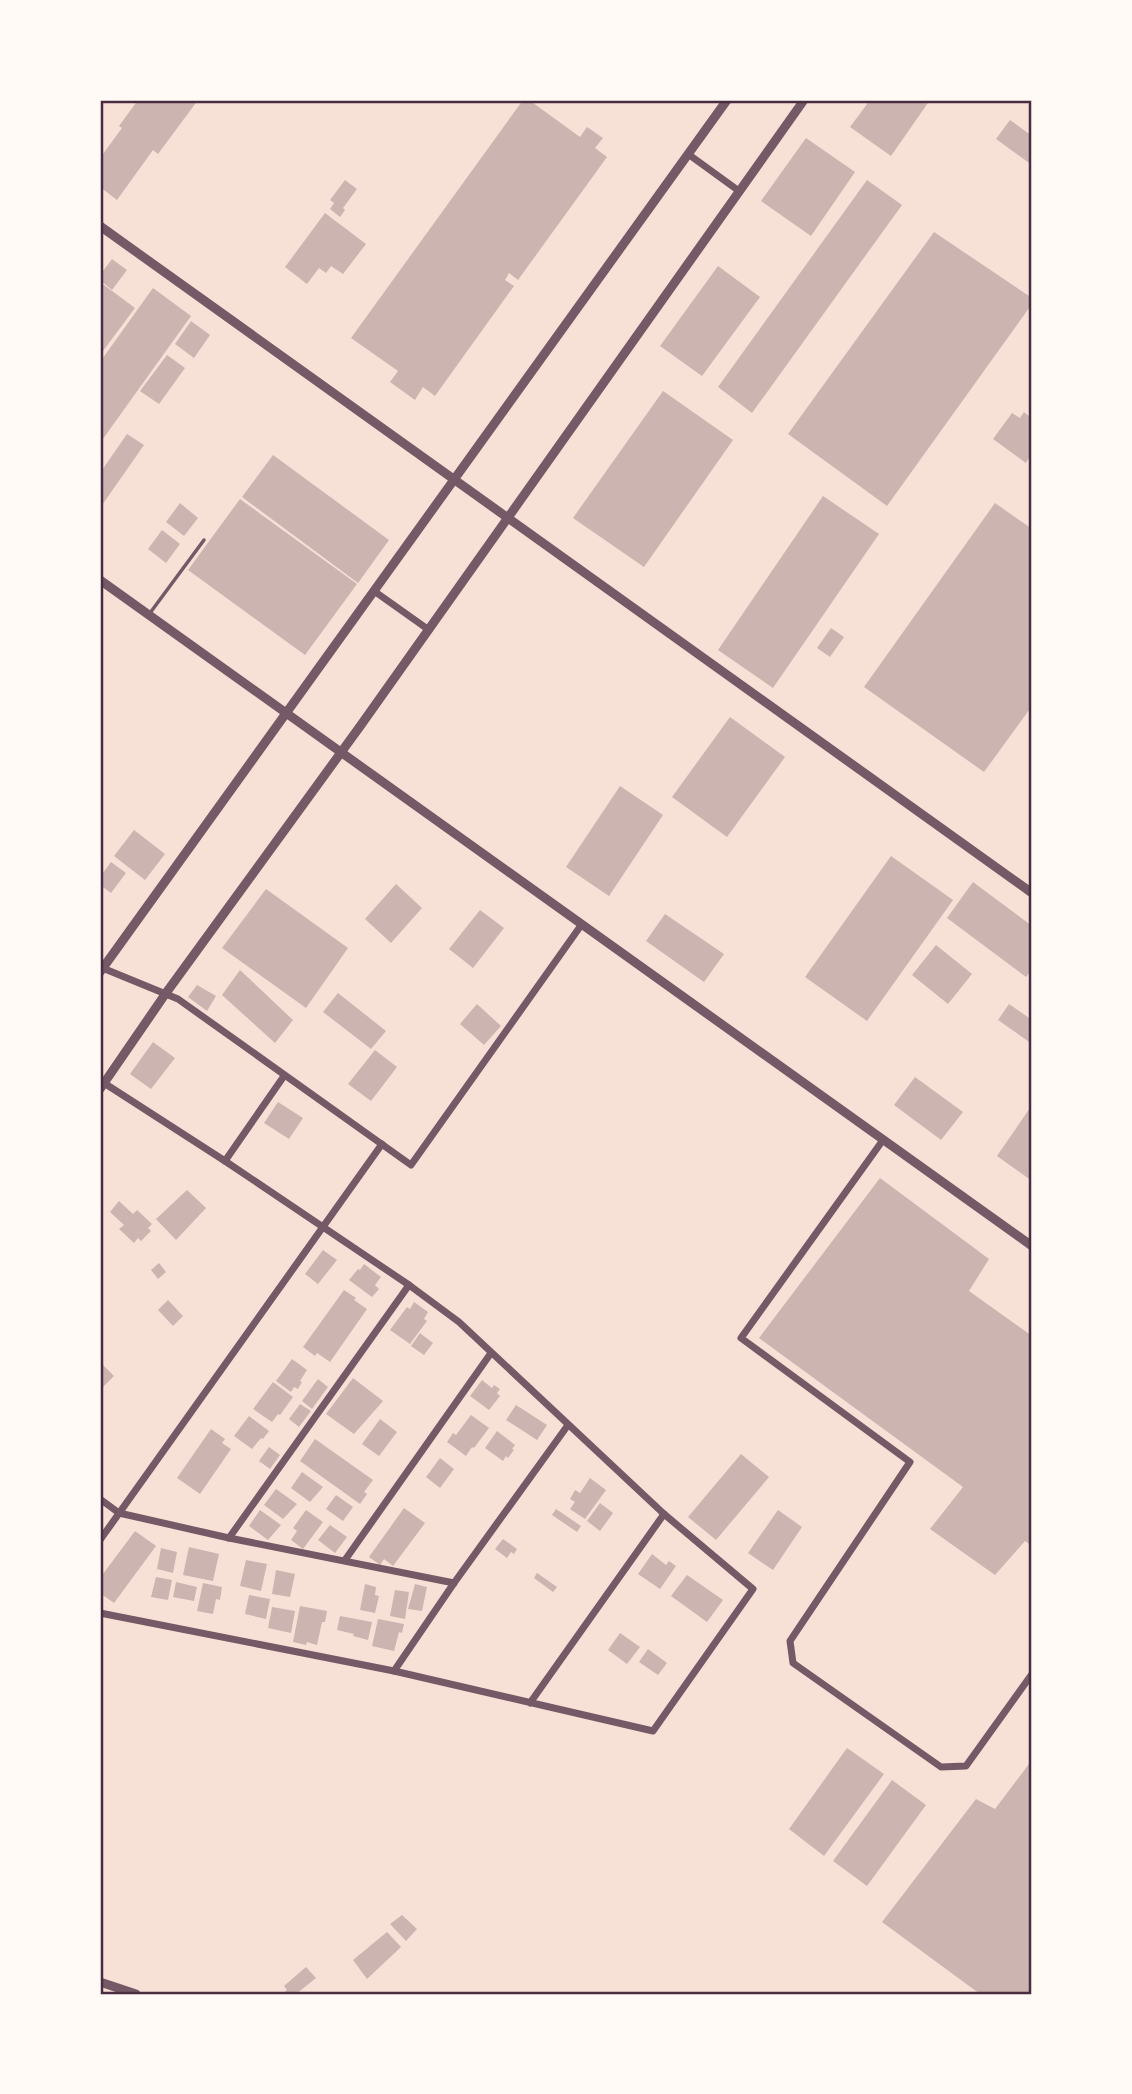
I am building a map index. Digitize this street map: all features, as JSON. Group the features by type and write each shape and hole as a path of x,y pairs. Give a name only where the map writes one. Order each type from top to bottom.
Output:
{"street":[{"path":"582,924 411,1165 178,999 101,969 727,100"},
{"path":"100,1614 394,1671 653,1731 753,1589 664,1514 459,1322 409,1285 225,1161 102,1086 804,100"},
{"path":"688,154 739,191"},
{"path":"100,226 1032,893"},
{"path":"100,580 1032,1246"},
{"path":"374,591 429,630"},
{"path":"225,1161 284,1076"},
{"path":"884,1140 741,1338 910,1462 790,1641 793,1663 941,1767 966,1766 1032,1674"},
{"path":"100,1540 382,1144"},
{"path":"229,1538 409,1285"},
{"path":"345,1560 491,1353"},
{"path":"394,1671 568,1424"},
{"path":"100,1499 119,1513 454,1583"},
{"path":"530,1703 664,1514"},
{"path":"100,1982 136,1994"}],"lane":[{"path":"149,615 204,540"}],"building":[{"path":"138,100 198,100 158,154 153,150 117,200 100,187 100,158"},
{"path":"523,100 529,100 580,137 587,127 603,138 595,148 607,157 518,280 509,273 505,280 514,286 435,396 423,387 415,400 390,382 398,371 351,338"},
{"path":"870,100 930,100 891,156 850,127"},
{"path":"1010,120 1032,136 1032,165 996,139"},
{"path":"806,138 855,172 811,236 761,201"},
{"path":"345,180 357,189 343,208 345,210 340,217 330,209 334,203 330,200"},
{"path":"867,180 902,205 752,413 718,387"},
{"path":"325,213 366,244 343,274 331,266 326,273 319,268 307,284 285,267"},
{"path":"934,232 1032,298 1032,304 887,506 788,434"},
{"path":"112,259 127,270 112,290 100,280 100,275"},
{"path":"718,266 760,297 702,376 660,346"},
{"path":"100,282 135,308 100,355"},
{"path":"153,288 191,316 100,443 100,362"},
{"path":"191,321 210,335 194,358 175,344"},
{"path":"167,355 185,368 159,404 140,391"},
{"path":"663,391 733,440 644,567 573,518"},
{"path":"1024,412 1032,419 1032,453 1026,463 993,439 1012,413 1020,418"},
{"path":"127,434 144,445 100,508 100,473"},
{"path":"273,455 389,540 358,583 242,497"},
{"path":"823,496 879,534 773,688 718,650"},
{"path":"240,499 357,584 305,655 188,570"},
{"path":"180,503 198,518 184,536 166,522"},
{"path":"995,503 1032,529 1032,706 984,772 864,687"},
{"path":"162,530 180,544 166,563 148,549"},
{"path":"831,628 844,637 830,657 817,648"},
{"path":"730,717 785,757 727,837 672,797"},
{"path":"620,786 663,815 609,896 566,867"},
{"path":"134,830 165,854 145,880 114,856"},
{"path":"891,856 953,900 867,1021 805,977"},
{"path":"111,862 126,873 111,893 100,885 100,877"},
{"path":"973,882 1032,926 1032,969 1026,977 947,918"},
{"path":"396,884 422,908 391,943 365,919"},
{"path":"266,889 348,948 306,1008 222,948"},
{"path":"480,910 504,928 473,968 449,949"},
{"path":"665,914 724,954 704,982 646,941"},
{"path":"936,945 972,974 948,1004 912,975"},
{"path":"240,970 293,1020 275,1043 222,995"},
{"path":"197,985 216,996 207,1011 188,997"},
{"path":"338,993 386,1031 371,1049 323,1012"},
{"path":"477,1004 501,1026 484,1045 460,1024"},
{"path":"1009,1004 1032,1020 1032,1044 998,1020"},
{"path":"153,1042 175,1058 151,1089 130,1074"},
{"path":"375,1050 397,1067 371,1101 348,1084"},
{"path":"915,1077 963,1112 941,1140 894,1105"},
{"path":"278,1102 303,1118 289,1139 264,1123"},
{"path":"1032,1105 1032,1181 997,1156"},
{"path":"880,1178 989,1259 969,1291 1032,1336 1032,1546 1025,1541 995,1575 930,1529 963,1487 759,1338"},
{"path":"187,1190 206,1208 176,1240 156,1219"},
{"path":"119,1201 133,1214 137,1210 152,1224 148,1228 151,1231 141,1241 138,1238 134,1243 119,1229 124,1225 110,1212"},
{"path":"323,1250 337,1260 318,1284 305,1274"},
{"path":"159,1263 166,1272 158,1279 151,1270"},
{"path":"364,1264 381,1277 375,1285 379,1289 372,1297 349,1280"},
{"path":"344,1290 367,1309 330,1362 303,1347"},
{"path":"168,1300 183,1316 173,1326 158,1310"},
{"path":"414,1302 428,1312 424,1319 427,1321 410,1344 390,1330"},
{"path":"420,1333 433,1343 424,1355 411,1346"},
{"path":"292,1359 307,1370 298,1389 294,1387 291,1392 276,1381"},
{"path":"100,1362 114,1376 100,1390"},
{"path":"353,1378 383,1401 354,1434 326,1414"},
{"path":"318,1379 328,1387 312,1409 302,1401"},
{"path":"482,1380 492,1388 494,1385 500,1389 497,1393 500,1396 489,1410 470,1396"},
{"path":"273,1382 293,1397 272,1422 253,1409"},
{"path":"300,1404 311,1411 299,1427 289,1419"},
{"path":"516,1405 547,1425 537,1440 506,1420"},
{"path":"471,1415 489,1428 466,1456 447,1442"},
{"path":"249,1416 269,1431 252,1449 234,1436"},
{"path":"380,1419 397,1432 379,1456 362,1444"},
{"path":"211,1429 225,1439 222,1443 231,1449 200,1494 177,1478"},
{"path":"497,1431 515,1445 508,1458 506,1456 503,1461 485,1448"},
{"path":"315,1439 373,1480 364,1492 367,1494 360,1504 300,1461"},
{"path":"269,1447 280,1455 270,1469 259,1461"},
{"path":"741,1454 769,1477 716,1540 688,1517"},
{"path":"440,1458 454,1469 440,1488 426,1477"},
{"path":"302,1472 323,1487 310,1502 291,1488"},
{"path":"590,1478 606,1490 585,1519 570,1509 575,1502 570,1499 575,1490 580,1493"},
{"path":"276,1489 297,1504 283,1519 264,1505"},
{"path":"336,1495 353,1507 343,1521 326,1509"},
{"path":"600,1503 613,1513 600,1531 587,1521"},
{"path":"404,1508 425,1523 393,1566 384,1559 380,1565 369,1557"},
{"path":"556,1509 581,1526 577,1532 552,1515"},
{"path":"260,1510 281,1525 268,1540 249,1526"},
{"path":"306,1510 323,1522 303,1549 291,1540 297,1531 293,1528"},
{"path":"778,1510 802,1527 773,1570 748,1553"},
{"path":"330,1525 347,1537 335,1553 318,1540"},
{"path":"135,1531 156,1546 114,1603 100,1593 100,1578"},
{"path":"503,1539 517,1549 507,1558 495,1549"},
{"path":"189,1547 219,1554 213,1581 183,1575"},
{"path":"161,1548 177,1552 173,1573 157,1569"},
{"path":"652,1554 666,1565 669,1561 676,1566 660,1589 638,1574"},
{"path":"246,1560 267,1564 261,1591 240,1586"},
{"path":"276,1570 295,1574 290,1597 272,1594"},
{"path":"537,1573 557,1587 553,1592 534,1578"},
{"path":"687,1575 723,1600 707,1622 671,1596"},
{"path":"156,1577 172,1580 168,1600 151,1597"},
{"path":"176,1582 197,1587 194,1601 173,1597"},
{"path":"203,1583 222,1587 220,1600 216,1599 213,1614 197,1611"},
{"path":"365,1584 376,1587 375,1595 379,1596 375,1613 360,1610"},
{"path":"415,1584 427,1587 422,1611 408,1609"},
{"path":"395,1590 409,1592 405,1619 390,1616"},
{"path":"249,1595 270,1599 266,1619 245,1614"},
{"path":"300,1606 327,1611 317,1645 293,1642"},
{"path":"272,1607 295,1611 291,1633 268,1628"},
{"path":"340,1616 372,1622 368,1640 337,1630"},
{"path":"378,1619 404,1624 394,1651 372,1646"},
{"path":"620,1633 640,1647 627,1664 608,1650"},
{"path":"648,1649 667,1663 658,1675 639,1662"},
{"path":"847,1748 884,1774 824,1856 789,1829"},
{"path":"1032,1760 1032,1994 980,1994 882,1922 976,1799 995,1809"},
{"path":"892,1780 926,1805 867,1886 833,1861"},
{"path":"402,1915 417,1929 406,1941 390,1924"},
{"path":"387,1932 401,1947 367,1979 353,1960"},
{"path":"306,1967 316,1978 296,1994 282,1994 287,1990 284,1986"}]}
